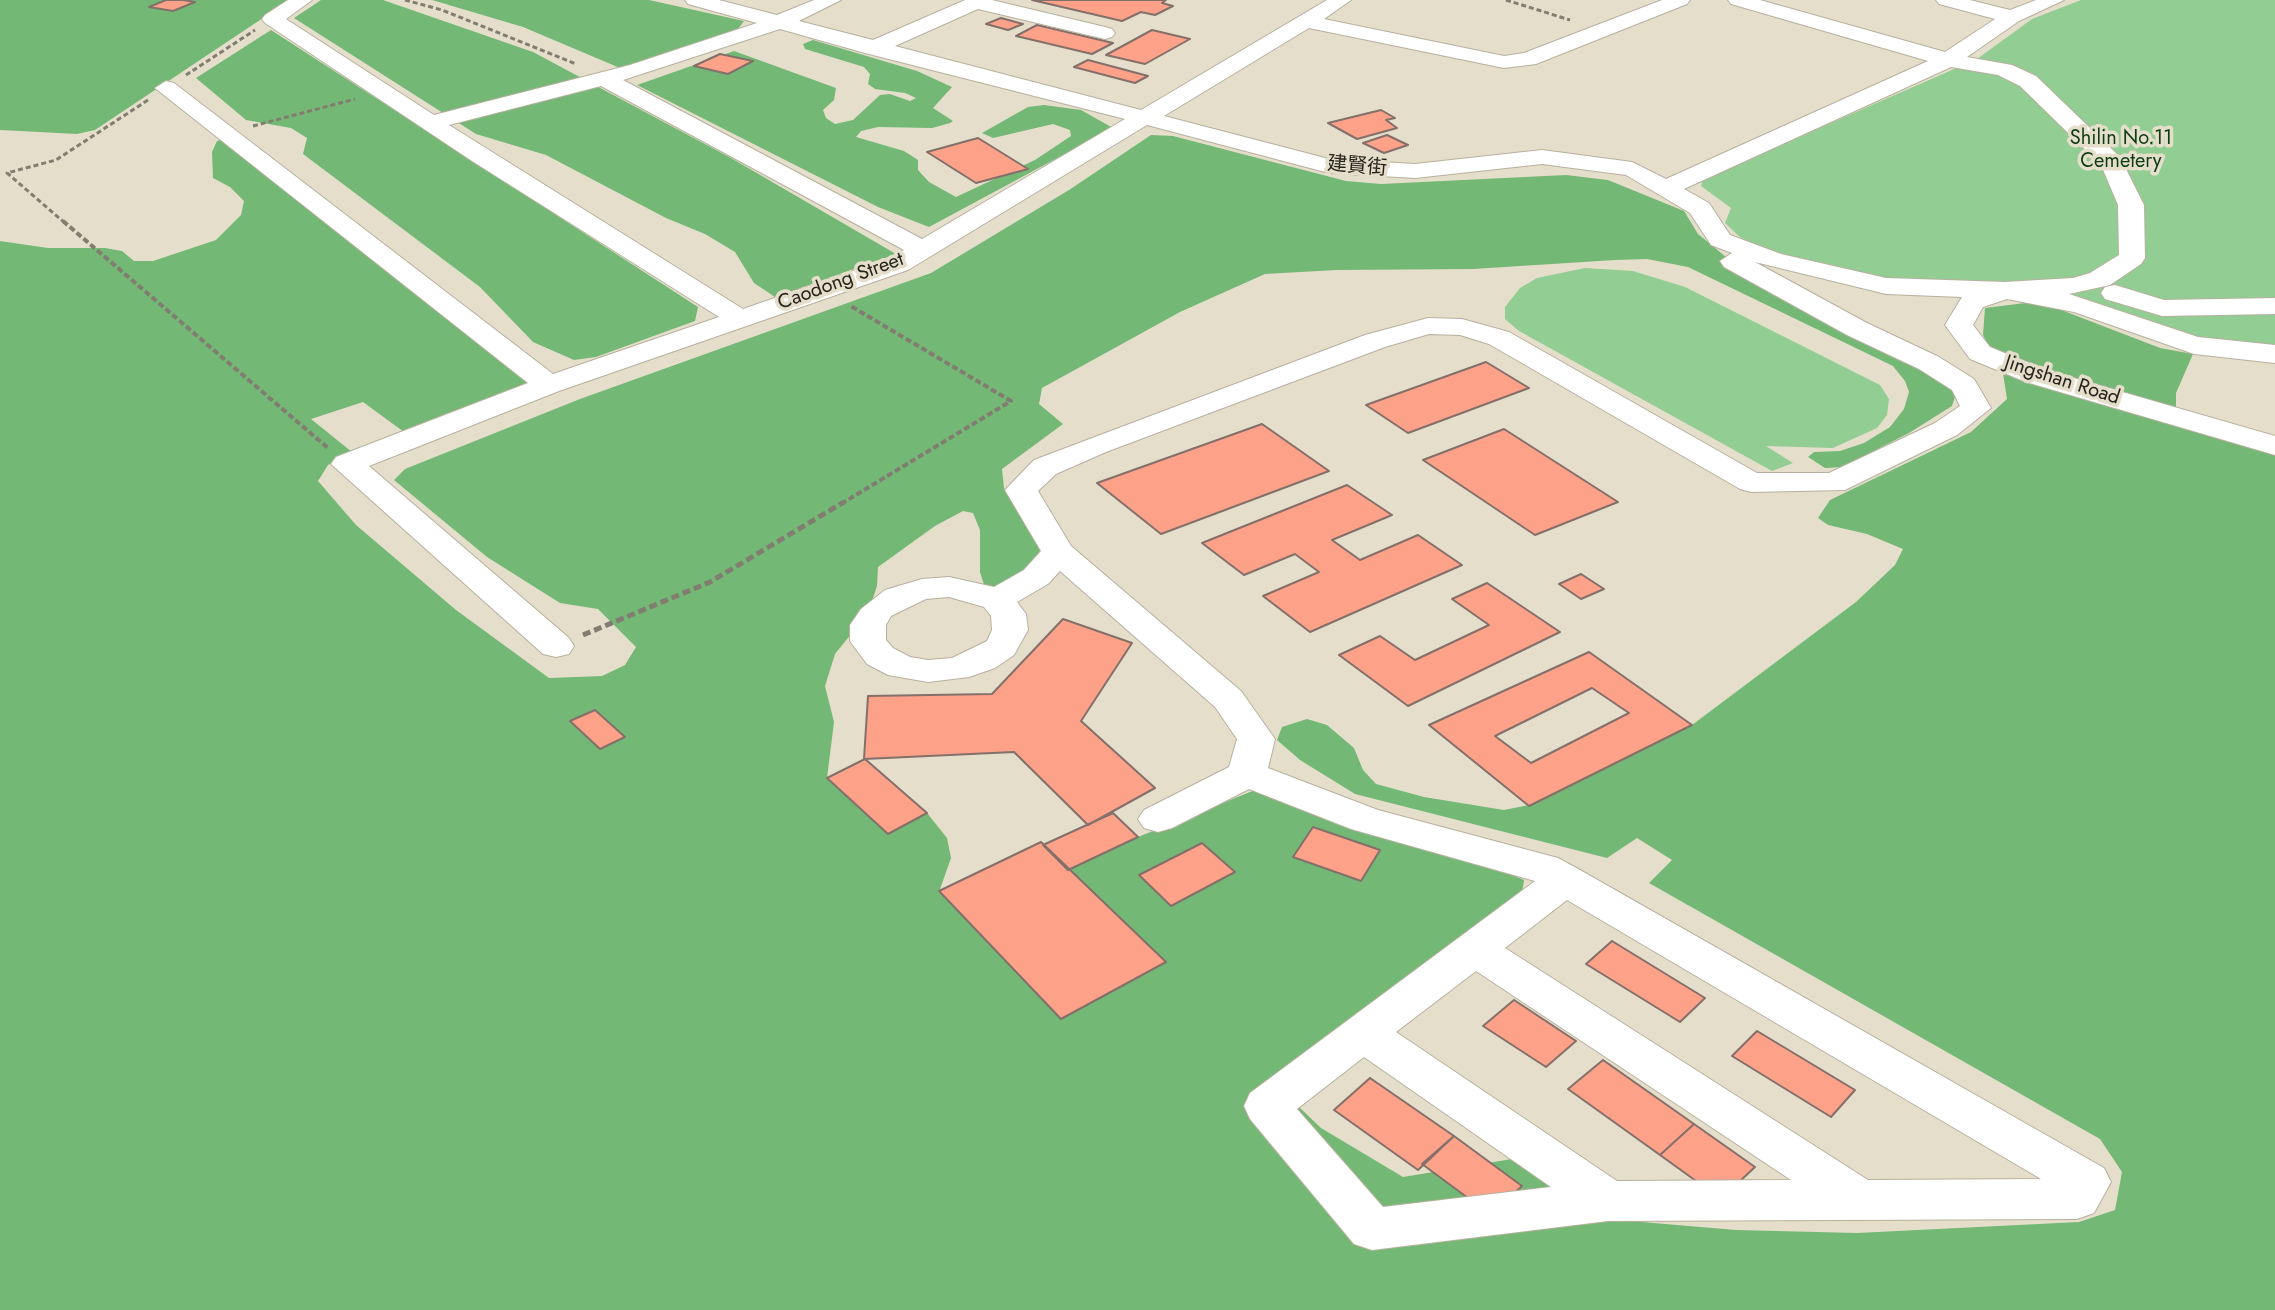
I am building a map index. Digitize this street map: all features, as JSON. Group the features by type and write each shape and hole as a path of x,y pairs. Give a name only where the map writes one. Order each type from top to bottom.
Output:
{"street":[{"path":"302,0 272,19 430,123 741,319"},
{"name":"建賢街","path":"695,0 1138,119 1329,166 1415,171 1542,157 1632,169 1700,208 1725,254 1742,269 1929,363 1964,385 1976,408 1946,429 1834,483 1751,482 1499,338 1462,327 1428,326 1331,358 1095,445 1045,467 1021,490 1058,552"},
{"path":"430,123 604,79 779,22 831,0"},
{"name":"Caodong Street","path":"347,464 549,385 899,264 1341,0"},
{"path":"1306,21 1504,62 1528,59 1680,0"},
{"path":"1720,240 1773,260 1886,286 2005,290 2074,286 2100,279 2132,258 2131,205 2112,162 2028,81 2004,70 1948,60 1738,0"},
{"path":"1946,0 2012,17"},
{"path":"1668,187 1948,60 2012,17 2054,0"},
{"path":"873,48 979,1 1105,33"},
{"path":"604,79 923,250"},
{"path":"166,88 549,385"},
{"path":"2074,286 2109,292 2162,308 2275,306"},
{"path":"2005,290 2081,305 2194,345 2275,354"},
{"name":"Jingshan Road","path":"2005,290 1972,302 1959,325 1980,353 2036,376 2275,446"},
{"path":"347,464 556,646"},
{"path":"996,600 1036,577 1058,552 1228,699 1256,739 1247,774"},
{"path":"1158,819 1247,774 1365,820 1543,868 1565,880 2087,1182 2077,1199 1608,1201 1372,1229 1267,1106 1565,880"},
{"path":"1475,949 1860,1200"},
{"path":"1364,1033 1608,1201"}],"path":[{"path":"405,0 442,10 604,79"},
{"path":"1506,0 1603,30"},
{"path":"272,19 56,160 7,173 347,464"},
{"path":"225,134 383,92"},
{"path":"556,646 710,582 1011,401 824,290"}],"green space":[{"path":"0,0 290,0 95,130 77,134 0,130"},
{"path":"321,0 383,0 533,52 731,158 896,254 775,297 754,283 735,252 705,234 666,218 546,155 476,134 294,18"},
{"path":"432,0 649,0 744,21 738,29 620,68 523,27"},
{"name":"Shilin No.11 Cemetery","path":"2081,0 2275,0 2275,349 2228,345 2177,333 2042,283 1896,280 1781,257 1740,237 1725,223 1731,208 1701,186 1703,179 1977,59 2032,19"},
{"path":"271,30 698,307 695,321 596,357 574,360 533,342 480,287 303,154 307,138 291,128 246,120 196,78"},
{"path":"813,40 917,71 952,87 933,108 953,121 950,123 932,128 878,127 861,131 856,137 904,151 918,160 918,170 929,182 956,197 1035,160 1071,136 1070,130 1053,124 993,138 982,133 1028,107 1044,105 1081,110 1113,128 929,227 878,207 637,85 734,51 836,88 834,100 823,110 826,118 835,124 853,120 880,95 890,94 910,101 916,98 905,93 875,89 868,84 870,74 864,67 805,49 803,44"},
{"path":"1151,135 1173,136 1346,181 1381,184 1566,175 1608,180 1684,211 1698,234 1759,284 1940,378 1957,391 1952,406 1909,433 1842,467 1825,468 1808,457 1814,452 1840,451 1864,443 1890,427 1904,409 1909,392 1905,381 1893,366 1688,267 1647,259 1473,269 1265,274 1180,312 1042,388 1039,404 1063,424 1002,469 1004,488 1042,552 1032,569 1004,587 985,588 980,572 980,530 973,513 963,511 935,526 878,567 877,586 868,613 835,654 825,686 834,722 827,778 888,834 927,813 947,838 951,858 939,892 1061,1019 1165,962 1068,870 1138,837 1255,790 1488,864 1524,880 1522,893 1288,1064 1275,1084 1321,1128 1403,1177 1512,1159 1630,1221 1736,1230 1857,1233 2079,1222 2115,1210 2122,1172 2100,1139 1649,883 1672,860 1637,838 1607,858 1355,794 1300,760 1277,740 1282,727 1307,719 1327,725 1354,748 1363,770 1376,784 1424,797 1504,810 1529,805 1692,725 1856,602 1895,565 1903,549 1867,534 1828,525 1818,518 1830,500 1971,432 2007,399 2003,373 1983,335 1985,308 2025,303 2051,306 2160,348 2193,354 2176,393 2176,422 2275,454 2275,1310 0,1310 0,241 48,248 105,248 122,251 134,261 153,261 216,240 241,215 244,201 230,187 213,178 212,152 217,141 223,139 533,380 528,387 404,432 363,402 311,419 352,452 328,465 318,481 356,525 456,610 549,678 602,676 625,665 636,647 598,609 560,603 487,557 394,480 405,469 580,399 931,273 1069,190"},
{"path":"1585,268 1633,271 1685,287 1880,385 1889,399 1887,415 1877,428 1833,448 1766,446 1793,463 1772,471 1519,331 1505,319 1505,307 1520,288 1537,278"}],"building":[{"path":"166,0 195,2 173,11 149,7"},
{"path":"1032,0 1166,0 1162,3 1173,6 1155,15 1141,12 1122,21"},
{"path":"1001,18 1023,24 1008,30 986,24"},
{"path":"1037,25 1113,43 1092,54 1016,36"},
{"path":"1152,30 1190,39 1145,64 1106,55"},
{"path":"720,54 753,61 728,74 694,66"},
{"path":"1088,60 1148,76 1135,83 1074,67"},
{"path":"1381,110 1395,118 1386,120 1397,128 1357,139 1328,123"},
{"path":"1387,135 1408,145 1384,153 1363,143"},
{"path":"978,138 1028,169 976,183 927,152"},
{"path":"1486,362 1529,388 1408,433 1366,405"},
{"path":"1262,424 1329,471 1161,534 1097,483"},
{"path":"1504,429 1618,502 1535,535 1423,460"},
{"path":"1347,485 1392,515 1332,540 1360,560 1418,535 1462,565 1310,632 1263,596 1319,572 1295,554 1244,575 1202,543"},
{"path":"1581,574 1604,589 1581,599 1559,584"},
{"path":"1487,583 1560,632 1408,706 1339,655 1380,636 1415,660 1489,625 1452,599"},
{"path":"1063,619 1132,643 1081,721 1155,788 1088,825 1014,752 864,759 868,696 992,694"},
{"path":"1589,652 1692,725 1529,806 1429,725","holes":["1592,688 1629,713 1531,763 1495,736"]},
{"path":"595,710 625,737 600,749 570,721"},
{"path":"865,759 927,813 888,834 827,778"},
{"path":"1113,813 1138,837 1068,870 1043,845"},
{"path":"1313,827 1380,850 1361,881 1293,857"},
{"path":"1041,842 1166,962 1061,1019 939,891"},
{"path":"1202,843 1235,872 1171,906 1139,875"},
{"path":"1612,941 1705,998 1680,1022 1586,964"},
{"path":"1514,1000 1576,1041 1546,1067 1483,1026"},
{"path":"1757,1031 1855,1090 1831,1117 1732,1056"},
{"path":"1603,1060 1694,1124 1660,1155 1568,1089"},
{"path":"1370,1078 1454,1136 1418,1170 1334,1110"},
{"path":"1694,1124 1755,1167 1721,1199 1660,1155"},
{"path":"1454,1136 1522,1186 1491,1215 1422,1164"}]}
